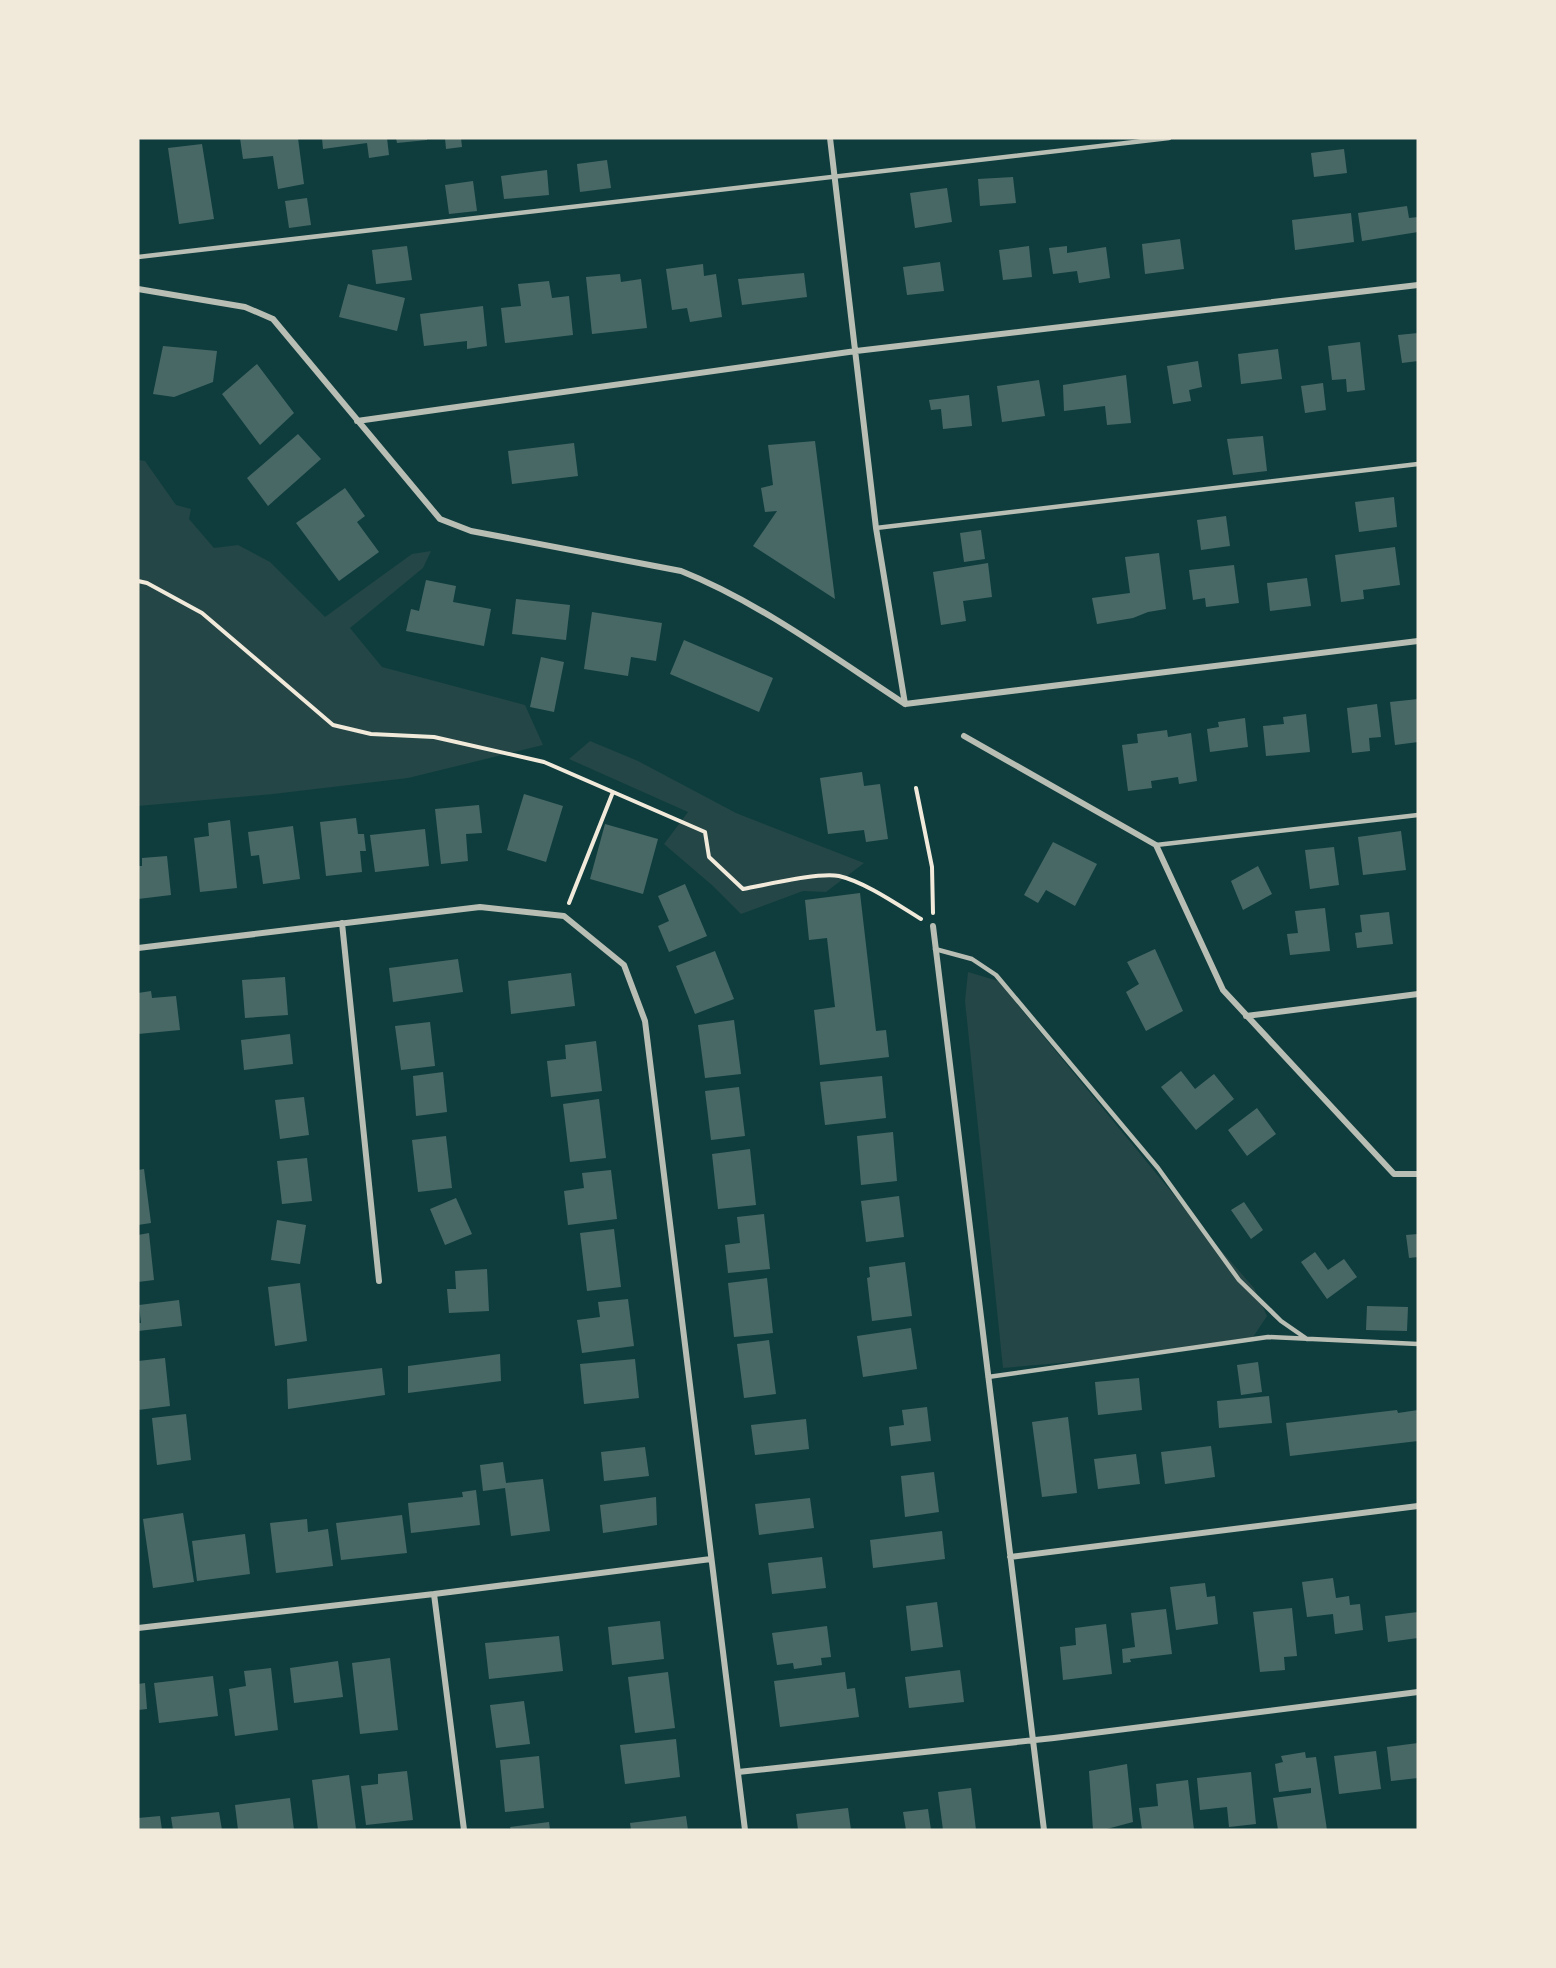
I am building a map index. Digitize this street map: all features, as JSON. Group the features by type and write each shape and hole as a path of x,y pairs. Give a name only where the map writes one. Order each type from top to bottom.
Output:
{"street":[{"path":"830,138 876,528 905,704"},
{"path":"357,421 856,351 1418,285"},
{"path":"138,289 245,307 273,319 440,519 471,531 681,571 766,615 905,704 1418,641"},
{"path":"964,736 1156,845 1223,990 1394,1174 1418,1174"},
{"path":"138,948 480,907 564,916 624,965 645,1021 745,1830"},
{"path":"342,923 379,1281"},
{"path":"933,926 1044,1830"},
{"path":"1246,1016 1418,994"},
{"path":"1010,1557 1418,1506"},
{"path":"138,1628 434,1594 711,1558"},
{"path":"434,1594 464,1830"},
{"path":"738,1772 1033,1740 1418,1692"}],"lane":[{"path":"138,257 1169,138"},
{"path":"876,528 1418,464"},
{"path":"1156,845 1418,815"},
{"path":"935,949 972,959 996,975 1158,1168 1239,1280 1281,1321 1307,1339"},
{"path":"988,1377 1268,1337 1418,1344"}],"path":[{"path":"138,581 147,583 202,613 333,725 371,734 434,737 544,762 705,832 709,857 743,889 809,877 838,876 877,892 933,926"},
{"path":"916,788 932,867 933,926"},
{"path":"564,916 613,792"}],"shaded area":[{"path":"138,460 145,461 176,505 191,509 189,519 214,548 238,545 270,562 325,617 412,554 431,551 423,568 350,628 382,667 525,705 543,745 408,778 273,794 138,806"},
{"path":"590,741 638,761 736,813 864,863 826,892 803,891 741,914 713,886 664,844 688,812 569,759"},
{"path":"968,972 998,981 1197,1223 1254,1288 1267,1316 1253,1337 1094,1360 1003,1368 965,1001"}],"building":[{"path":"240,138 298,138 304,184 278,189 273,156 243,159"},
{"path":"322,138 387,138 389,155 369,158 367,143 323,149"},
{"path":"396,138 427,138 427,140 397,143"},
{"path":"445,138 461,138 462,147 446,149"},
{"path":"202,144 214,219 179,224 168,148"},
{"path":"1344,149 1347,173 1314,177 1311,153"},
{"path":"607,160 611,188 580,192 577,164"},
{"path":"547,170 549,195 504,199 501,176"},
{"path":"1013,177 1016,203 980,206 978,179"},
{"path":"473,181 477,211 449,214 445,185"},
{"path":"947,188 952,222 915,228 910,193"},
{"path":"307,198 311,225 289,228 285,201"},
{"path":"1407,206 1409,218 1418,217 1418,232 1362,241 1358,213"},
{"path":"1351,213 1354,242 1295,250 1292,220"},
{"path":"1180,239 1184,269 1145,274 1142,244"},
{"path":"407,246 412,280 376,284 372,250"},
{"path":"1029,246 1032,277 1003,280 999,250"},
{"path":"1067,246 1067,253 1106,247 1110,278 1079,283 1077,271 1053,274 1049,248"},
{"path":"940,262 944,291 907,295 903,267"},
{"path":"703,264 704,276 716,274 722,317 690,322 687,308 672,310 666,269"},
{"path":"804,273 807,297 742,305 738,279"},
{"path":"620,274 621,282 641,279 647,328 592,334 586,277"},
{"path":"549,281 552,298 569,296 573,335 505,343 501,308 521,306 518,284"},
{"path":"348,284 405,298 397,331 339,317"},
{"path":"483,306 487,346 467,349 467,341 424,346 420,314"},
{"path":"1418,333 1418,361 1402,363 1398,335"},
{"path":"1360,342 1365,390 1347,392 1346,379 1332,380 1328,346"},
{"path":"163,346 217,351 213,382 174,397 153,394"},
{"path":"1278,349 1282,379 1241,384 1238,354"},
{"path":"1198,361 1202,387 1189,390 1191,401 1173,404 1167,366"},
{"path":"257,364 294,413 260,445 222,394"},
{"path":"1126,375 1131,423 1107,425 1105,406 1064,411 1063,385"},
{"path":"1039,380 1045,416 1002,422 997,386"},
{"path":"1323,383 1326,410 1305,413 1301,386"},
{"path":"969,395 972,426 943,429 941,409 931,410 929,400"},
{"path":"298,434 321,459 268,506 247,478"},
{"path":"1263,436 1267,471 1233,475 1227,439"},
{"path":"815,441 835,599 753,546 777,511 765,512 761,488 773,485 768,445"},
{"path":"574,443 578,476 512,484 508,451"},
{"path":"345,488 365,516 357,522 379,552 339,581 296,523"},
{"path":"1394,497 1397,527 1359,532 1355,502"},
{"path":"1226,516 1230,546 1201,550 1197,520"},
{"path":"981,530 985,559 964,562 960,533"},
{"path":"1395,547 1400,585 1363,590 1364,599 1341,602 1335,555"},
{"path":"1159,553 1166,609 1097,624 1092,598 1130,593 1125,557"},
{"path":"988,563 992,597 963,601 966,621 941,625 933,572"},
{"path":"1234,565 1239,603 1206,607 1205,598 1193,600 1189,570"},
{"path":"1307,578 1311,606 1270,611 1267,583"},
{"path":"426,580 456,586 453,602 491,609 484,646 406,631 411,609 419,611"},
{"path":"516,599 570,605 566,640 512,634"},
{"path":"592,612 662,623 656,661 631,657 628,676 584,669"},
{"path":"684,640 773,678 759,712 670,674"},
{"path":"541,657 564,662 554,712 530,707"},
{"path":"1418,699 1418,742 1395,745 1390,702"},
{"path":"1377,704 1381,737 1369,738 1370,751 1352,753 1347,708"},
{"path":"1306,714 1310,752 1266,756 1263,726 1284,724 1283,717"},
{"path":"1245,718 1248,747 1210,752 1207,729 1219,727 1218,722"},
{"path":"1167,730 1168,737 1191,733 1197,781 1179,784 1178,777 1151,781 1152,788 1128,791 1122,745 1138,743 1137,734"},
{"path":"862,772 864,786 880,784 888,839 866,842 864,830 828,834 820,778"},
{"path":"524,794 563,806 546,862 507,850"},
{"path":"479,805 482,833 466,834 468,861 441,864 435,809"},
{"path":"356,818 358,834 364,834 366,851 360,851 362,872 326,876 320,822"},
{"path":"230,820 237,888 200,892 194,838 209,836 208,823"},
{"path":"605,824 658,839 643,894 590,879"},
{"path":"293,826 300,879 263,884 259,855 251,856 248,832"},
{"path":"425,829 429,866 375,872 370,835"},
{"path":"1401,831 1406,870 1363,875 1358,837"},
{"path":"1053,842 1097,864 1075,906 1046,890 1038,903 1024,895"},
{"path":"1334,847 1339,885 1310,889 1305,850"},
{"path":"167,856 171,895 138,899 138,866 142,866 142,858"},
{"path":"1258,866 1272,894 1243,910 1231,881"},
{"path":"685,884 707,936 669,952 658,926 669,921 658,896"},
{"path":"860,893 876,1031 886,1030 889,1057 820,1065 814,1010 835,1007 827,938 809,940 805,900"},
{"path":"1325,908 1330,951 1290,955 1287,934 1298,933 1295,911"},
{"path":"1389,912 1393,944 1357,948 1355,933 1362,932 1360,915"},
{"path":"1155,949 1183,1011 1146,1031 1126,992 1139,984 1127,962"},
{"path":"715,951 734,999 695,1014 676,966"},
{"path":"458,959 463,992 393,1002 389,968"},
{"path":"571,973 575,1006 511,1014 508,981"},
{"path":"285,977 288,1015 245,1018 242,980"},
{"path":"151,991 152,998 176,996 180,1030 138,1034 138,993"},
{"path":"734,1020 741,1074 705,1078 698,1025"},
{"path":"430,1022 435,1066 401,1070 395,1026"},
{"path":"290,1034 293,1064 244,1070 241,1040"},
{"path":"596,1041 602,1091 551,1097 547,1061 566,1059 565,1045"},
{"path":"1181,1071 1195,1089 1214,1074 1234,1099 1196,1130 1161,1087"},
{"path":"443,1072 447,1112 416,1116 413,1076"},
{"path":"882,1076 886,1118 825,1125 820,1082"},
{"path":"739,1087 745,1136 711,1140 705,1091"},
{"path":"304,1097 309,1135 280,1139 275,1100"},
{"path":"599,1099 606,1158 570,1162 563,1104"},
{"path":"1257,1108 1276,1134 1247,1156 1228,1130"},
{"path":"893,1132 897,1181 861,1185 857,1136"},
{"path":"446,1136 452,1188 418,1192 412,1140"},
{"path":"750,1149 756,1205 718,1209 712,1154"},
{"path":"307,1158 312,1201 282,1204 277,1161"},
{"path":"144,1169 151,1223 138,1225 138,1170"},
{"path":"611,1170 617,1219 568,1225 564,1191 584,1188 582,1173"},
{"path":"899,1196 904,1237 866,1242 861,1201"},
{"path":"456,1198 472,1234 445,1245 430,1209"},
{"path":"1244,1202 1263,1230 1251,1239 1231,1210"},
{"path":"764,1214 770,1269 728,1273 725,1245 740,1243 737,1217"},
{"path":"277,1220 306,1225 300,1264 271,1260"},
{"path":"614,1229 621,1287 587,1291 580,1233"},
{"path":"149,1233 154,1280 138,1282 138,1235"},
{"path":"1418,1234 1418,1257 1409,1258 1406,1235"},
{"path":"1315,1252 1328,1270 1344,1259 1357,1277 1327,1299 1301,1262"},
{"path":"905,1262 912,1316 872,1321 867,1278 870,1277 869,1267"},
{"path":"487,1269 489,1311 449,1313 447,1289 456,1289 455,1271"},
{"path":"767,1278 773,1333 734,1337 728,1283"},
{"path":"300,1283 307,1341 275,1346 268,1287"},
{"path":"628,1299 634,1346 582,1353 577,1320 600,1317 598,1302"},
{"path":"179,1300 182,1326 138,1331 138,1323 141,1323 139,1305"},
{"path":"1367,1306 1408,1307 1407,1331 1366,1330"},
{"path":"911,1328 917,1369 863,1377 857,1336"},
{"path":"769,1340 776,1394 744,1398 737,1344"},
{"path":"500,1354 501,1381 408,1393 408,1366"},
{"path":"165,1358 170,1406 138,1410 138,1361"},
{"path":"635,1359 639,1398 584,1404 580,1364"},
{"path":"1258,1362 1262,1392 1241,1395 1237,1365"},
{"path":"382,1368 385,1395 288,1409 287,1379"},
{"path":"1139,1378 1142,1410 1098,1415 1095,1382"},
{"path":"1269,1396 1272,1423 1219,1428 1217,1401"},
{"path":"927,1407 931,1441 891,1446 889,1427 904,1425 902,1410"},
{"path":"1397,1410 1398,1413 1418,1410 1418,1441 1290,1456 1286,1423"},
{"path":"186,1414 191,1460 157,1465 152,1418"},
{"path":"1068,1417 1077,1493 1042,1497 1032,1422"},
{"path":"806,1419 809,1449 755,1455 751,1425"},
{"path":"1211,1446 1215,1477 1165,1484 1161,1452"},
{"path":"645,1447 649,1476 604,1481 601,1452"},
{"path":"1136,1454 1140,1484 1098,1489 1094,1459"},
{"path":"503,1462 506,1483 543,1479 550,1531 511,1536 505,1488 483,1491 480,1465"},
{"path":"934,1472 939,1512 905,1517 901,1476"},
{"path":"476,1490 480,1525 411,1533 408,1503 463,1497 462,1492"},
{"path":"656,1497 657,1525 603,1533 600,1505"},
{"path":"810,1498 814,1528 759,1535 755,1504"},
{"path":"183,1513 194,1582 153,1588 143,1519"},
{"path":"402,1515 407,1553 341,1560 336,1523"},
{"path":"307,1519 308,1532 328,1529 333,1566 276,1573 270,1523"},
{"path":"942,1531 945,1559 873,1568 870,1540"},
{"path":"245,1534 250,1574 197,1581 192,1541"},
{"path":"822,1557 826,1588 772,1594 768,1563"},
{"path":"1333,1578 1336,1598 1349,1596 1350,1605 1360,1604 1363,1630 1335,1634 1333,1614 1307,1617 1302,1582"},
{"path":"1205,1583 1207,1597 1215,1596 1218,1624 1176,1630 1170,1587"},
{"path":"937,1602 943,1647 911,1651 906,1606"},
{"path":"1292,1608 1297,1656 1284,1657 1285,1670 1260,1672 1253,1612"},
{"path":"1166,1609 1172,1654 1130,1659 1131,1662 1123,1663 1122,1649 1135,1647 1131,1613"},
{"path":"1418,1612 1418,1638 1388,1642 1385,1616"},
{"path":"660,1621 664,1659 612,1665 608,1627"},
{"path":"1106,1624 1112,1674 1063,1680 1060,1647 1076,1645 1075,1628"},
{"path":"827,1626 831,1657 821,1658 822,1665 794,1669 793,1663 777,1665 772,1633"},
{"path":"559,1636 563,1671 489,1679 485,1643"},
{"path":"390,1658 398,1730 360,1734 352,1663"},
{"path":"338,1661 343,1697 294,1703 290,1668"},
{"path":"271,1668 278,1730 235,1736 229,1689 246,1686 244,1671"},
{"path":"960,1670 964,1702 909,1708 905,1677"},
{"path":"668,1672 675,1728 635,1733 628,1677"},
{"path":"845,1672 847,1689 855,1688 859,1717 780,1727 774,1681"},
{"path":"213,1676 218,1716 159,1723 154,1683"},
{"path":"145,1683 147,1709 138,1710 138,1684"},
{"path":"524,1701 530,1744 496,1748 490,1705"},
{"path":"676,1739 680,1777 625,1784 620,1745"},
{"path":"1418,1743 1418,1778 1391,1781 1387,1747"},
{"path":"1376,1751 1381,1789 1339,1794 1334,1756"},
{"path":"1305,1752 1306,1758 1316,1757 1327,1830 1278,1830 1273,1798 1311,1793 1311,1788 1279,1792 1275,1764 1283,1762 1281,1756"},
{"path":"539,1756 544,1808 505,1812 500,1760"},
{"path":"1127,1764 1133,1822 1103,1830 1093,1830 1089,1771"},
{"path":"407,1771 413,1820 366,1825 361,1786 378,1784 378,1774"},
{"path":"1251,1772 1256,1824 1229,1827 1227,1807 1200,1810 1197,1778"},
{"path":"349,1775 356,1829 318,1830 312,1780"},
{"path":"1188,1780 1194,1830 1142,1830 1139,1808 1158,1806 1156,1784"},
{"path":"971,1788 976,1830 943,1830 938,1792"},
{"path":"290,1798 294,1830 238,1830 235,1805"},
{"path":"848,1808 851,1830 798,1830 796,1814"},
{"path":"928,1809 931,1830 906,1830 903,1812"},
{"path":"219,1812 222,1830 173,1830 171,1817"},
{"path":"160,1816 162,1830 138,1830 138,1818"},
{"path":"686,1816 688,1830 631,1830 630,1823"},
{"path":"549,1822 550,1830 511,1830 510,1827"}]}
